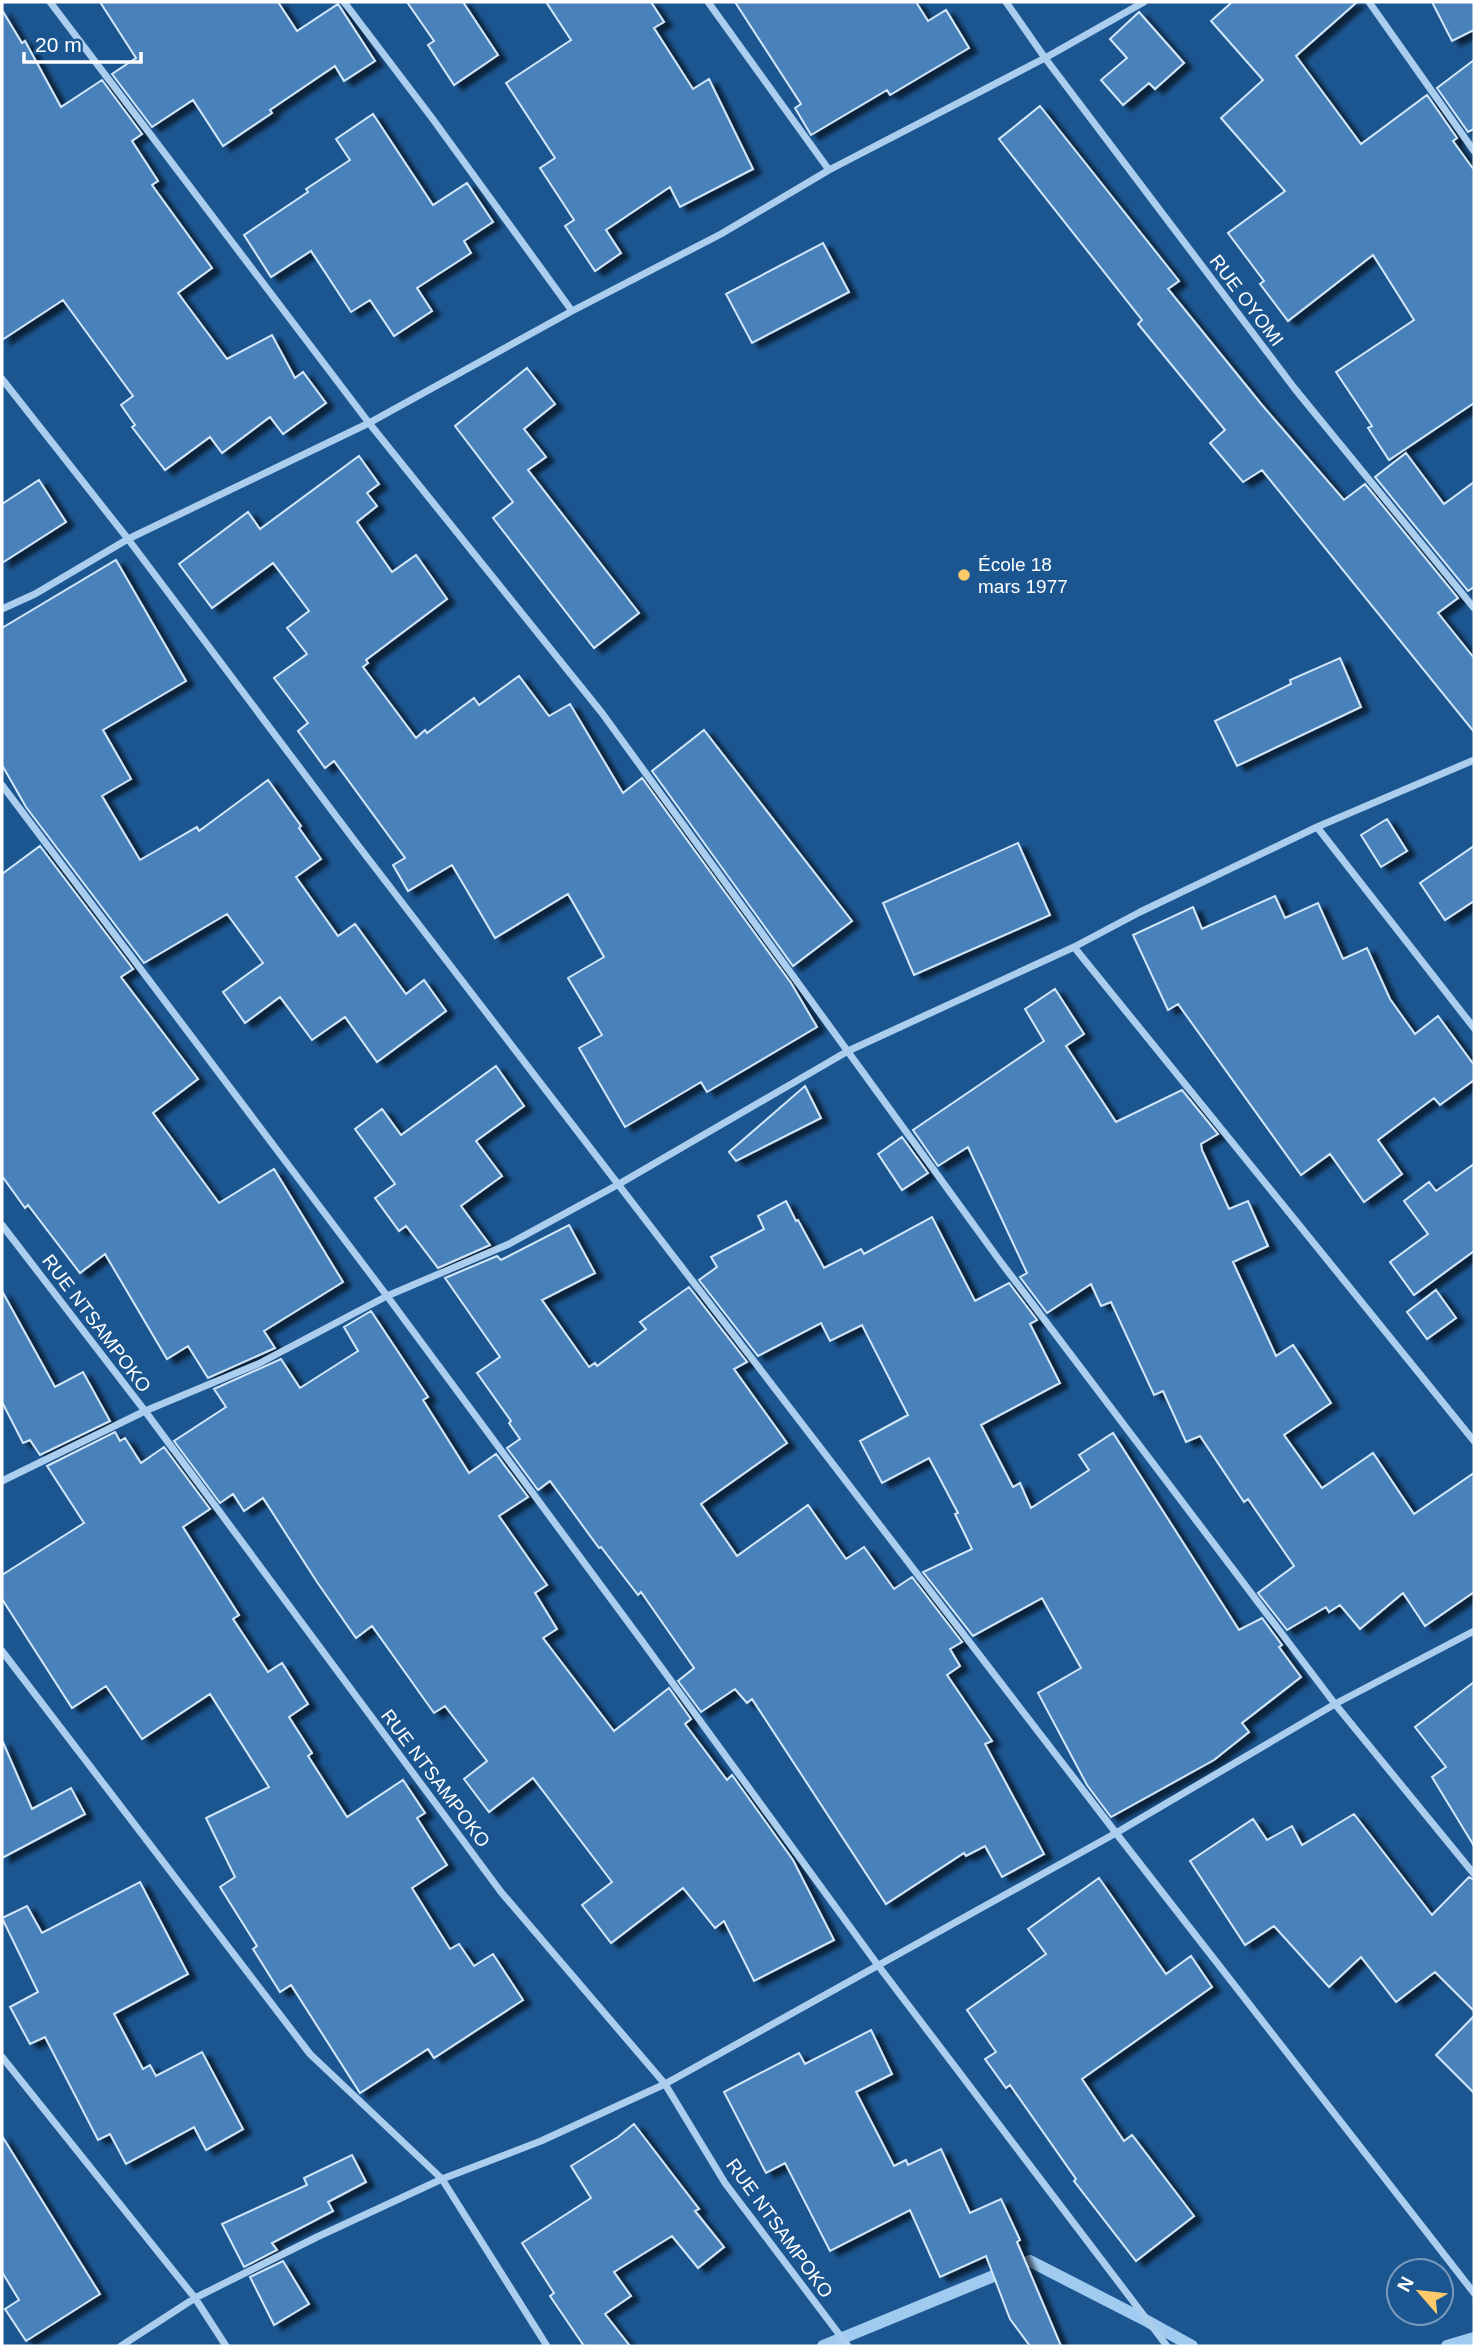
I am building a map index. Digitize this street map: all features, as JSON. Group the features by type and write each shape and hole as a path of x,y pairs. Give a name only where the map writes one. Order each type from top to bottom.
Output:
{"street":[{"path":"50,2 369,423 602,713 1000,1261 1335,1704 1474,1874"},
{"path":"344,2 572,311"},
{"path":"708,2 830,170"},
{"name":"RUE OYOMI","path":"1006,2 1045,58 1295,390 1474,608"},
{"path":"2,609 35,594 128,539 369,423 572,311 722,234 830,170 1045,58 1144,2"},
{"path":"1368,2 1474,151"},
{"path":"2,379 128,539 357,844 1116,1833 1474,2293"},
{"path":"2,1481 145,1411 258,1364 387,1296 509,1244 619,1184 848,1051 1074,947 1140,912 1317,827 1474,760"},
{"path":"2,785 387,1296 877,1965 1167,2346"},
{"path":"1317,827 1474,1028"},
{"path":"1074,947 1474,1441"},
{"name":"RUE NTSAMPOKO","path":"2,1225 145,1411 501,1892 665,2084 725,2182 848,2346"},
{"path":"121,2346 195,2298 317,2237 442,2179 541,2141 665,2084 1116,1833 1335,1704 1474,1631"},
{"path":"2,1651 310,2054 442,2179 547,2346"},
{"path":"2,2057 195,2298 226,2346"}],"building":[{"path":"100,2 278,2 297,31 338,4 375,61 344,81 335,66 223,146 193,100 152,127 112,74 136,58"},
{"path":"407,2 463,2 498,55 454,85 428,45 434,41"},
{"path":"546,2 651,2 664,22 654,28 693,89 709,79 753,169 680,207 670,187 606,230 621,253 595,271 565,226 574,220 540,168 555,158 506,83 571,40"},
{"path":"735,2 916,2 928,21 946,10 969,48 890,95 887,90 811,135 795,108 801,104"},
{"path":"1232,2 1357,2 1296,56 1361,144 1427,95 1457,138 1453,141 1474,170 1474,403 1389,460 1368,428 1372,426 1336,372 1414,320 1373,255 1288,321 1260,284 1264,281 1228,233 1285,191 1221,118 1263,80 1211,21"},
{"path":"1432,2 1474,2 1474,30 1452,41"},
{"path":"2,10 22,43 25,41 61,107 102,80 142,134 132,141 158,181 152,185 212,268 178,293 227,359 272,335 295,378 303,372 326,403 283,434 270,417 222,453 210,437 165,470 132,427 135,425 121,405 133,396 63,300 2,340"},
{"path":"1139,12 1184,63 1155,89 1149,83 1123,105 1101,80 1127,58 1110,39"},
{"path":"1474,60 1474,129 1468,132 1437,88"},
{"path":"1040,106 1179,281 1168,289 1262,405 1344,500 1365,484 1458,598 1438,613 1474,658 1474,732 1262,470 1243,482 1210,443 1225,430 1138,324 1142,320 999,139"},
{"path":"373,114 433,205 467,183 493,222 464,241 471,253 417,288 432,311 394,336 370,300 351,312 311,251 271,277 244,235 350,160 336,139"},
{"path":"823,243 849,292 752,343 726,294"},
{"path":"527,368 555,404 524,429 546,457 528,470 639,613 594,648 493,518 513,502 455,426"},
{"path":"1406,453 1444,504 1474,482 1474,587 1468,591 1375,477"},
{"path":"359,456 379,484 367,493 377,506 357,522 392,572 416,555 447,599 366,660 368,663 363,667 416,738 425,730 427,733 474,698 479,705 519,676 549,716 570,704 623,793 642,778 791,983 817,1027 707,1092 701,1082 625,1127 579,1048 602,1035 568,978 604,957 568,894 495,938 452,865 408,891 393,865 405,858 334,761 325,768 298,731 308,723 274,678 307,654 287,628 309,611 273,563 212,608 179,564 248,512 260,529"},
{"path":"39,480 66,522 2,563 2,504"},
{"path":"116,560 186,681 103,730 131,779 102,796 140,860 197,827 199,831 268,780 321,859 296,877 338,936 355,924 406,994 424,980 446,1011 377,1062 345,1017 312,1040 280,997 245,1023 223,992 263,963 227,914 144,963 26,807 2,765 2,628"},
{"path":"1340,658 1361,707 1237,766 1215,721 1291,684 1290,680"},
{"path":"704,730 852,921 793,966 652,771"},
{"path":"1387,819 1407,851 1381,867 1361,835"},
{"path":"1018,843 1050,915 914,975 883,903"},
{"path":"40,846 133,969 121,977 198,1079 153,1113 219,1203 274,1169 343,1282 264,1331 275,1348 208,1378 188,1346 167,1359 105,1254 80,1273 28,1205 25,1208 2,1176 2,874"},
{"path":"1474,846 1474,901 1445,920 1420,883"},
{"path":"1275,896 1285,918 1318,903 1343,959 1367,948 1390,999 1415,1034 1438,1016 1474,1065 1474,1080 1440,1105 1434,1098 1378,1140 1402,1174 1364,1202 1330,1154 1301,1175 1178,1004 1168,1010 1133,935 1193,907 1202,929"},
{"path":"1055,989 1084,1034 1066,1046 1116,1122 1182,1090 1218,1134 1201,1144 1202,1150 1229,1209 1248,1201 1268,1246 1233,1262 1276,1356 1293,1345 1331,1403 1284,1435 1322,1488 1373,1453 1414,1514 1474,1473 1474,1592 1425,1626 1403,1593 1360,1629 1340,1605 1329,1612 1326,1607 1287,1630 1258,1593 1294,1566 1248,1499 1244,1502 1200,1436 1186,1442 1163,1391 1154,1395 1111,1302 1101,1306 1091,1284 1047,1313 1020,1277 1027,1273 968,1147 938,1166 913,1130 1044,1041 1025,1009"},
{"path":"496,1066 524,1106 476,1141 502,1176 461,1206 490,1245 438,1268 406,1226 399,1231 375,1198 395,1184 355,1129 382,1109 401,1135"},
{"path":"805,1086 821,1118 736,1161 729,1152"},
{"path":"902,1137 928,1173 902,1190 878,1154"},
{"path":"1474,1164 1474,1251 1414,1295 1390,1262 1428,1234 1404,1201 1429,1182 1436,1191"},
{"path":"786,1201 824,1268 861,1249 864,1254 932,1217 975,1301 1009,1283 1037,1320 1030,1324 1060,1383 981,1425 1013,1487 1020,1483 1031,1508 1089,1470 1079,1455 1113,1433 1239,1630 1262,1618 1301,1677 1242,1723 1249,1732 1214,1760 1111,1817 1087,1785 1038,1693 1081,1668 1042,1598 973,1636 923,1572 972,1549 955,1514 958,1513 929,1458 882,1483 860,1441 908,1415 862,1325 830,1341 821,1323 758,1356 699,1280 717,1267 711,1257 764,1229 758,1216"},
{"path":"569,1225 595,1273 542,1300 589,1367 595,1363 597,1366 646,1329 640,1322 689,1287 747,1362 734,1369 787,1443 701,1504 737,1556 808,1505 846,1559 864,1547 894,1589 912,1577 962,1642 950,1649 960,1666 947,1675 992,1741 985,1744 1044,1854 1002,1877 985,1846 966,1856 964,1853 886,1904 752,1699 747,1703 735,1689 701,1712 678,1681 694,1668 641,1592 638,1595 601,1547 599,1548 550,1481 538,1490 507,1448 520,1439 509,1423 511,1421 477,1373 500,1357 445,1278 497,1256 501,1260"},
{"path":"1436,1290 1456,1318 1427,1339 1407,1312"},
{"path":"2,1291 55,1387 83,1372 110,1421 40,1455 30,1440 23,1443 2,1402"},
{"path":"371,1311 428,1397 423,1400 469,1473 496,1454 528,1497 499,1516 547,1585 535,1593 557,1629 543,1638 614,1731 669,1688 691,1719 685,1724 727,1780 732,1775 793,1860 834,1940 754,1981 724,1921 715,1928 683,1888 611,1943 582,1905 612,1882 533,1778 489,1812 464,1779 487,1761 445,1706 434,1713 372,1626 356,1638 263,1498 244,1511 233,1494 220,1503 174,1441 226,1407 214,1389 281,1359 300,1388 358,1351 344,1327"},
{"path":"115,1432 120,1441 125,1438 141,1463 164,1447 210,1509 183,1527 239,1615 233,1619 268,1672 282,1663 308,1704 289,1717 312,1753 308,1756 347,1817 403,1780 425,1813 417,1818 447,1865 412,1888 450,1949 459,1944 474,1966 493,1954 523,2000 434,2058 428,2049 360,2093 291,1985 280,1992 253,1949 257,1946 220,1887 235,1877 206,1818 269,1787 210,1694 142,1739 106,1686 72,1708 2,1599 2,1575 84,1523 47,1466"},
{"path":"1474,1682 1474,1846 1432,1777 1446,1767 1415,1727"},
{"path":"2,1740 32,1809 71,1788 85,1814 2,1858"},
{"path":"1354,1814 1432,1915 1469,1877 1474,1880 1474,2011 1435,1972 1396,2002 1361,1957 1329,1987 1274,1926 1245,1945 1190,1861 1253,1819 1267,1840 1292,1826 1302,1845"},
{"path":"1099,1878 1166,1974 1191,1956 1212,1987 1082,2079 1124,2141 1132,2135 1194,2216 1136,2261 1074,2181 1076,2179 1010,2085 1006,2088 985,2059 996,2052 967,2010 1046,1954 1028,1929"},
{"path":"140,1882 188,1974 114,2014 143,2069 150,2065 156,2076 202,2052 243,2129 206,2150 194,2127 126,2164 110,2134 98,2140 45,2037 30,2044 10,2007 38,1992 2,1918 27,1906 42,1933"},
{"path":"1474,2016 1474,2093 1436,2055"},
{"path":"871,2030 892,2074 856,2092 894,2166 906,2160 908,2165 941,2149 970,2213 1001,2199 1061,2346 1030,2346 1010,2319 986,2256 940,2277 910,2210 830,2251 785,2163 766,2173 724,2092 799,2053 805,2064"},
{"path":"634,2124 699,2209 695,2211 724,2247 698,2268 672,2236 614,2272 631,2296 605,2314 630,2346 584,2346 550,2296 554,2293 522,2243 591,2198 571,2166"},
{"path":"2,2136 100,2294 26,2341 5,2309 19,2300 2,2272"},
{"path":"352,2155 366,2182 328,2202 333,2211 272,2243 277,2250 244,2267 222,2224 307,2185 304,2178"},
{"path":"283,2261 309,2304 274,2325 250,2277"}],"waterway":[{"path":"823,2346 1030,2261 1192,2346"},
{"path":"1447,2346 1474,2338"}],"place":[{"name":"École 18 mars 1977","path":"964,575"}]}
